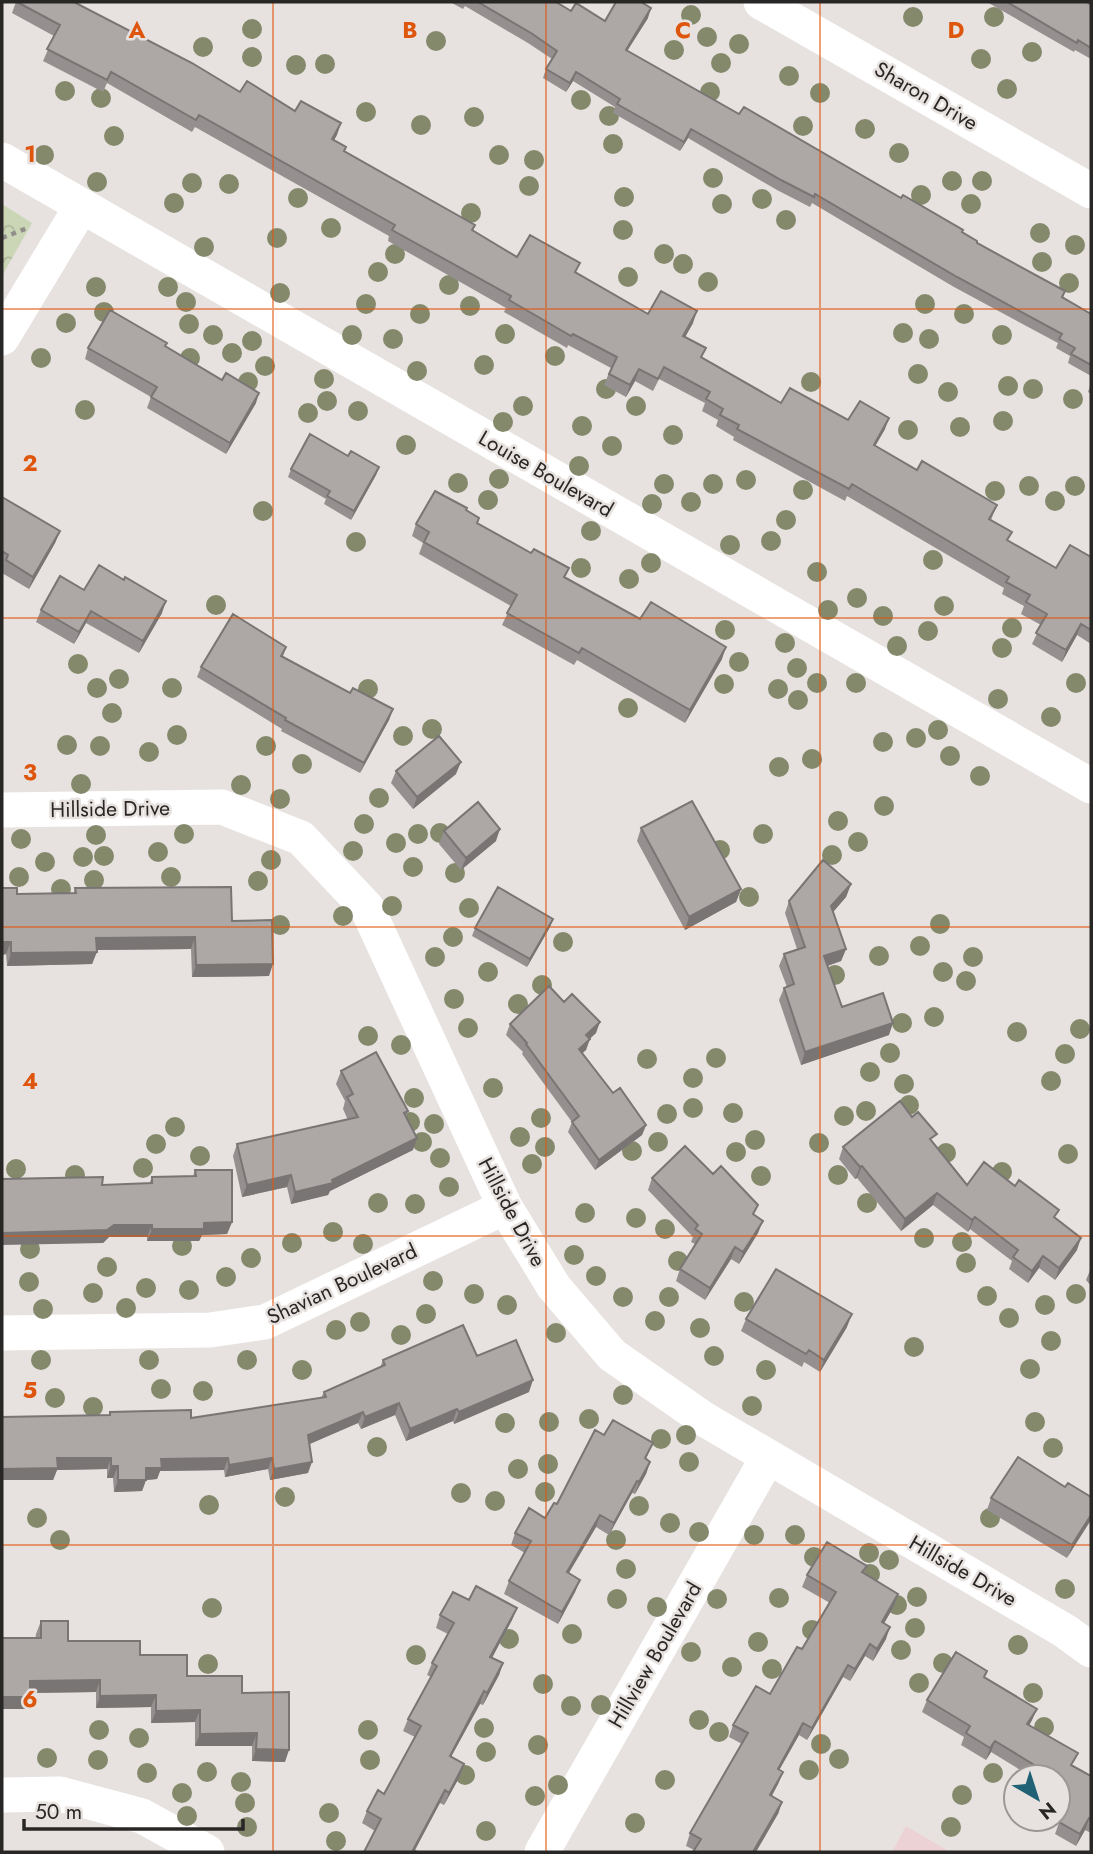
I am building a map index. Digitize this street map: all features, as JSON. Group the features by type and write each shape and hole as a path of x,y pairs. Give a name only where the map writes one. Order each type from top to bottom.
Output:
{"street":[{"name":"Sharon Drive","path":"761,2 1091,191"},
{"name":"Louise Boulevard","path":"2,160 1091,786"},
{"path":"2,338 81,207"},
{"name":"Hillside Drive","path":"2,810 222,807 301,838 367,908 505,1207 554,1287 612,1356 704,1419 1065,1631 1091,1650"},
{"name":"Shavian Boulevard","path":"2,1334 209,1330 265,1322 505,1207"},
{"name":"Hillview Boulevard","path":"542,1852 768,1457"},
{"path":"2,1795 60,1794 142,1816 207,1852"}],"shaded area":[{"path":"906,1826 950,1852 892,1852"}],"green space":[{"path":"2,204 32,223 2,276"}],"building":[{"path":"17,2 74,2 192,63 240,92 247,81 295,111 301,101 341,123 332,139 346,147 344,151 475,225 472,230 517,257 530,235 580,263 575,272 648,314 661,291 697,311 683,336 706,348 701,357 781,403 790,388 848,420 860,401 889,418 874,445 917,470 922,461 997,505 989,519 1012,532 1007,540 1056,568 1070,545 1091,557 1091,630 1081,624 1066,650 1036,633 1047,614 1026,602 1030,595 1006,582 1009,577 852,484 849,489 737,429 739,425 720,415 723,409 706,399 710,392 664,367 658,379 639,369 630,385 609,374 617,357 573,334 571,336 509,300 511,296 392,230 395,225 199,115 196,120 111,72 107,80 47,49 60,25"},
{"path":"478,2 556,2 571,11 576,3 605,21 616,2 641,2 651,8 626,50 739,114 744,107 901,198 903,195 963,230 962,232 977,243 1065,291 1062,297 1091,314 1091,365 1071,354 1075,348 1059,339 1062,334 957,277 815,194 814,197 781,180 691,129 684,142 617,104 620,99 576,72 570,83 546,69 557,51"},
{"path":"1007,2 1087,2 1091,5 1091,48 1078,40 1077,43"},
{"path":"110,310 167,343 165,346 222,380 226,373 259,393 230,443 151,397 157,387 88,348"},
{"path":"310,434 348,456 351,451 379,467 354,511 327,496 330,491 291,469"},
{"path":"435,491 467,508 466,510 479,518 477,523 531,553 534,549 569,568 564,577 640,619 651,602 726,647 690,710 582,648 579,653 507,613 517,595 424,542 429,532 416,524"},
{"path":"2,497 60,531 33,577 6,560 8,555 2,551"},
{"path":"99,565 166,601 143,641 91,611 79,632 41,610 60,576 84,590"},
{"path":"233,614 286,647 281,656 350,693 353,688 393,709 364,763 285,720 286,718 201,667"},
{"path":"439,736 461,762 417,797 396,771"},
{"path":"692,801 741,889 689,917 641,828"},
{"path":"478,802 500,829 466,858 444,831"},
{"path":"823,860 851,884 831,906 846,949 824,956 842,1007 883,993 893,1023 805,1052 784,988 794,984 784,954 805,947 789,901"},
{"path":"231,887 232,921 272,920 273,964 196,965 195,937 96,938 97,952 11,953 11,942 2,942 2,888 17,888 17,894 76,893 75,888"},
{"path":"498,887 553,919 530,959 475,928"},
{"path":"549,986 564,1002 572,994 600,1022 586,1035 590,1039 579,1049 613,1093 620,1088 646,1125 599,1160 572,1122 579,1116 527,1043 510,1024"},
{"path":"376,1052 408,1111 404,1113 417,1138 332,1180 333,1183 295,1192 291,1175 247,1185 237,1144 358,1117 347,1097 353,1094 341,1071"},
{"path":"900,1101 912,1117 918,1112 937,1134 930,1139 967,1185 984,1162 1015,1186 1019,1180 1059,1210 1054,1217 1081,1238 1059,1268 1043,1256 1032,1271 1013,1257 1018,1250 975,1217 972,1220 937,1193 905,1219 843,1147"},
{"path":"685,1146 713,1174 721,1166 758,1205 753,1214 763,1221 743,1252 735,1247 710,1288 680,1269 702,1234 695,1229 698,1225 652,1178"},
{"path":"195,1170 232,1170 232,1222 204,1223 204,1229 152,1229 152,1225 114,1225 107,1230 2,1233 2,1179 103,1177 102,1185 152,1183 152,1177 196,1176"},
{"path":"776,1269 852,1314 824,1360 809,1350 806,1354 746,1319"},
{"path":"463,1325 477,1356 516,1340 533,1380 459,1412 457,1409 410,1429 399,1403 365,1417 363,1412 308,1435 312,1462 274,1469 272,1458 229,1465 228,1458 161,1459 162,1468 146,1468 146,1480 118,1480 118,1466 111,1466 111,1458 57,1458 58,1468 2,1469 2,1417 191,1410 191,1418 326,1397 324,1392 385,1365 383,1360"},
{"path":"613,1420 653,1443 645,1458 650,1462 614,1523 600,1515 567,1572 580,1580 562,1612 509,1581 531,1541 515,1533 529,1508 545,1518 554,1503 557,1504 595,1430 604,1435"},
{"path":"1018,1457 1065,1487 1068,1483 1091,1497 1091,1515 1072,1545 991,1498"},
{"path":"827,1542 867,1566 862,1572 898,1594 882,1622 890,1627 877,1649 870,1644 855,1669 848,1665 812,1728 803,1723 778,1769 783,1772 770,1795 782,1802 753,1852 693,1852 701,1839 690,1833 748,1733 733,1725 756,1686 770,1694 797,1647 802,1649 836,1592 807,1575"},
{"path":"476,1586 517,1608 490,1657 503,1663 487,1693 484,1691 450,1756 464,1764 449,1793 445,1790 413,1850 417,1852 364,1852 381,1819 367,1811 378,1790 384,1794 421,1726 408,1719 437,1666 432,1663 454,1623 440,1615 453,1592 469,1600"},
{"path":"41,1621 68,1621 68,1641 140,1641 140,1655 187,1655 187,1676 242,1676 242,1693 289,1692 289,1750 256,1749 257,1733 200,1734 200,1710 156,1711 156,1695 100,1696 100,1680 30,1681 30,1697 2,1697 2,1638 41,1638"},
{"path":"956,1652 987,1671 984,1677 1037,1709 1027,1724 1078,1753 1072,1763 1031,1763 995,1741 990,1748 966,1733 970,1726 927,1700"},
{"path":"1072,1766 1091,1776 1091,1819 1089,1818 1080,1834 1072,1829"}]}
